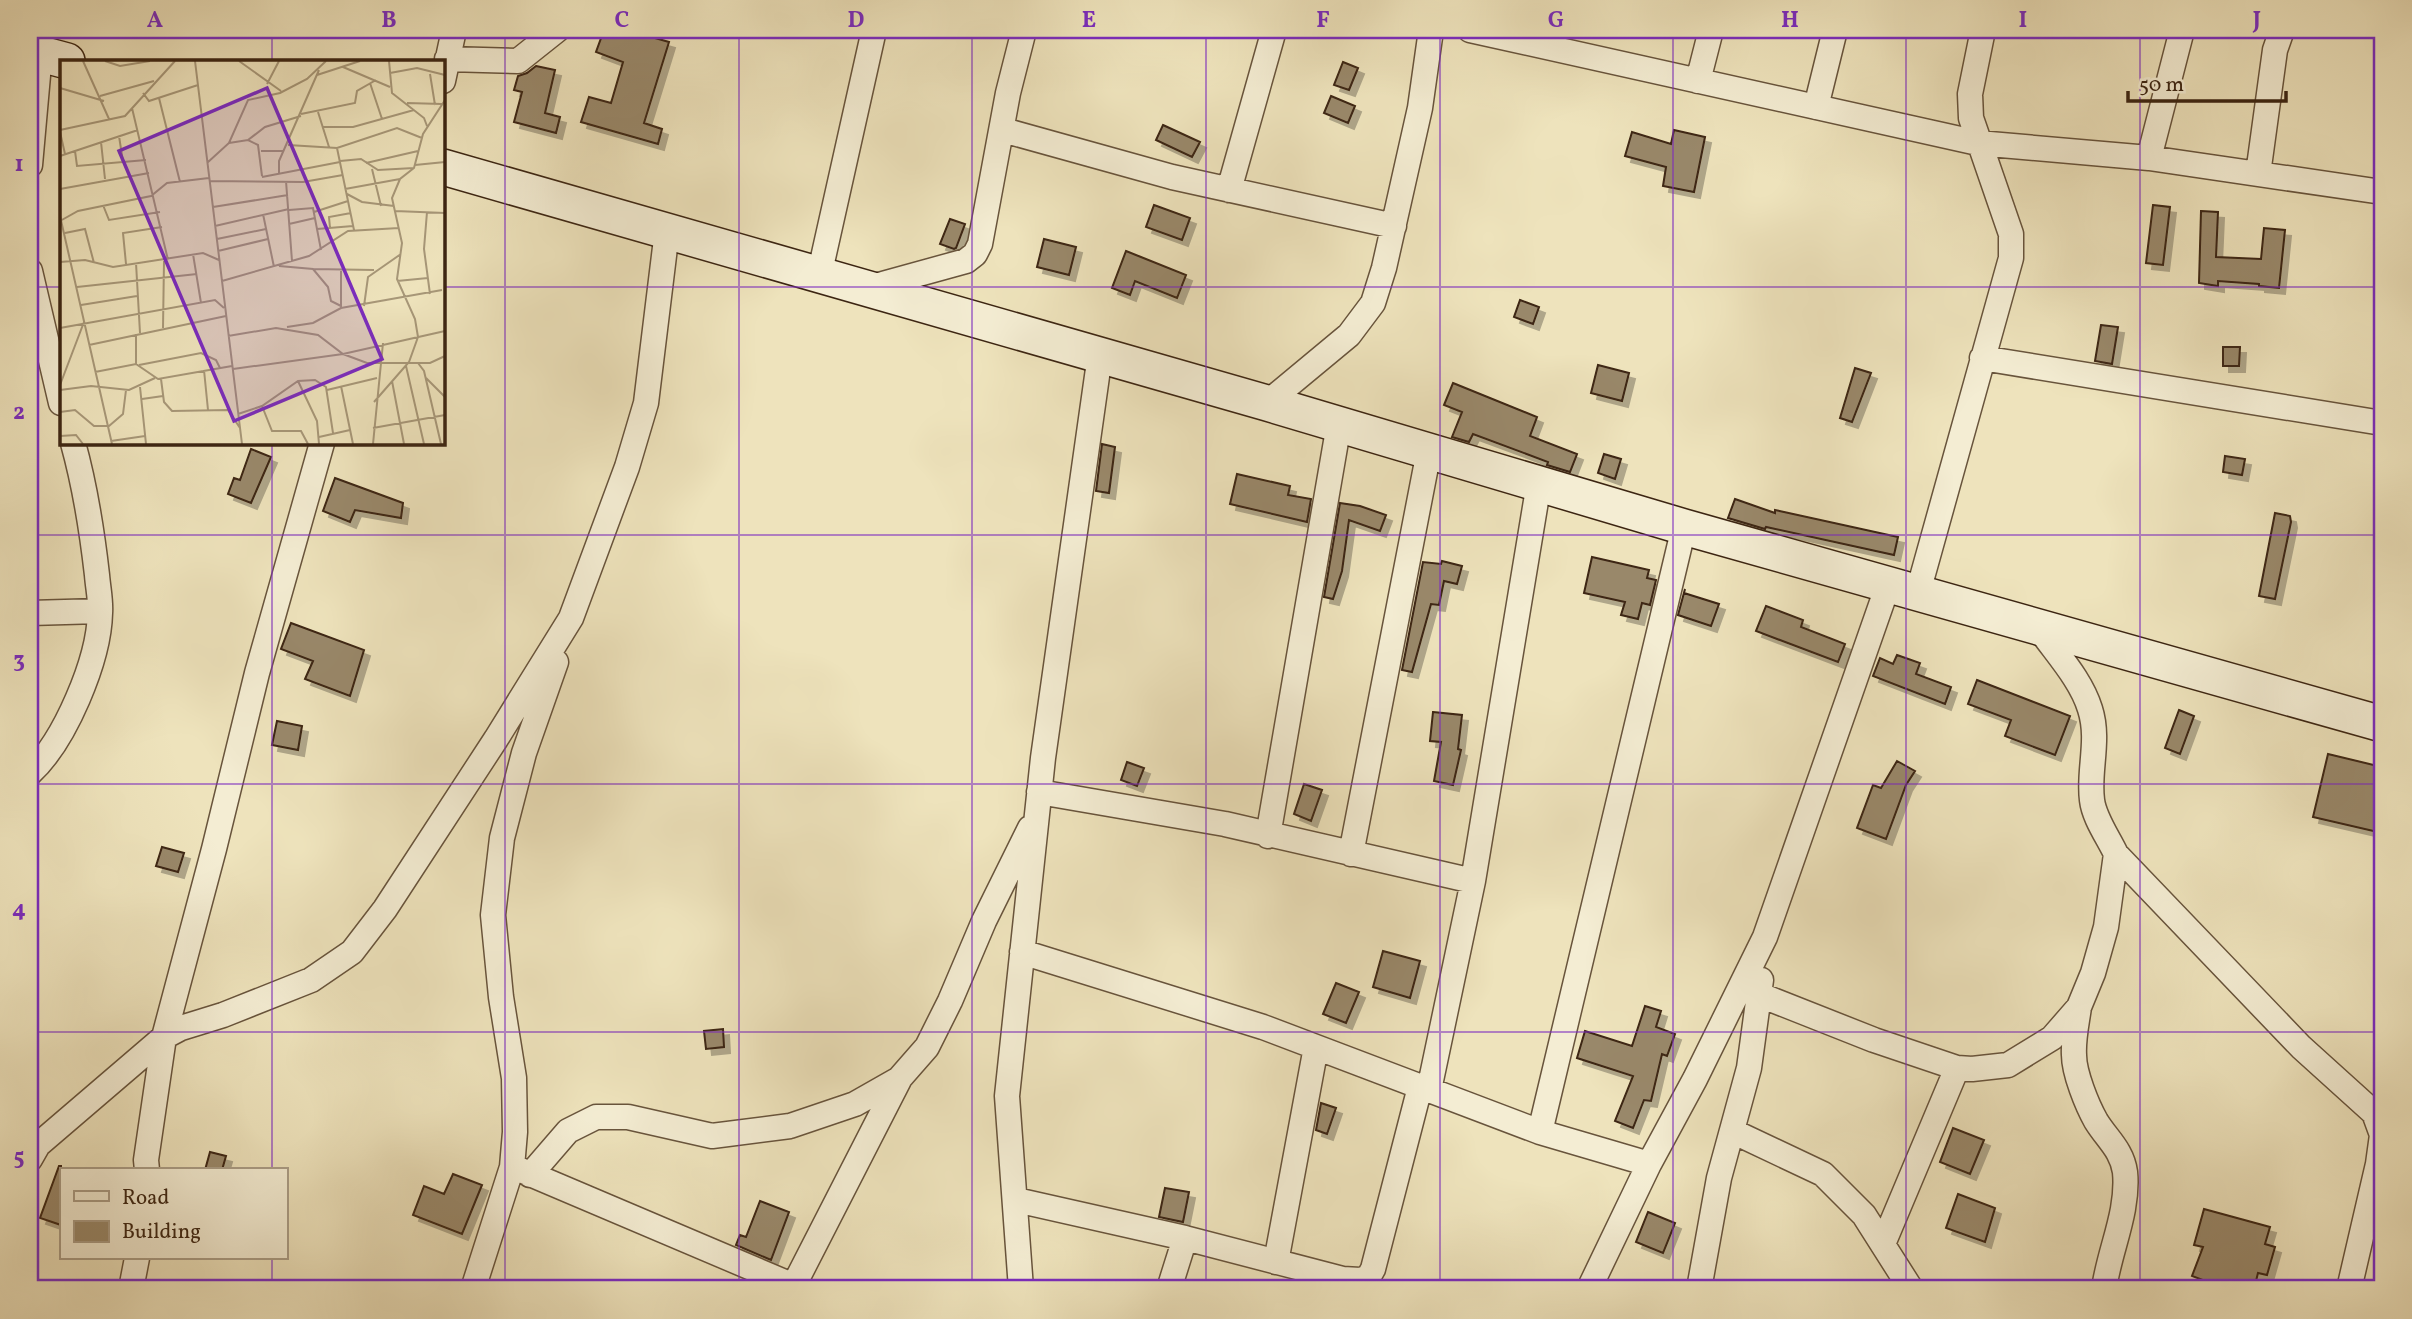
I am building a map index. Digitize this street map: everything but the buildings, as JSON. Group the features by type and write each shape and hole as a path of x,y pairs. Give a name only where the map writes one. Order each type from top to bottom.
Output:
{"street":[{"path":"454,30 445,70 518,61 557,30"},
{"path":"819,276 874,30"},
{"path":"864,289 965,261 975,254 980,244 1008,93 1024,30"},
{"path":"1229,190 1274,30"},
{"path":"1267,403 1349,335 1373,303 1394,226 1420,108 1431,30"},
{"path":"1470,30 1978,143 2149,158 2382,192"},
{"path":"1698,80 1711,30"},
{"path":"1816,107 1835,30"},
{"path":"1589,1289 1649,1164 1695,1079 1765,937 1903,589 1982,358 2011,258 2011,234 1971,118 1970,94 1983,30"},
{"path":"2149,158 2182,30"},
{"path":"2258,174 2276,50 2282,30"},
{"path":"30,165 46,55"},
{"path":"1003,130 1172,177 1394,226"},
{"path":"444,167 1267,403 1684,527 2382,723"},
{"path":"521,1171 515,1132 514,1078 501,997 493,915 502,838 518,777 571,618 627,467 646,403 667,231"},
{"path":"30,271 60,399"},
{"path":"1021,1289 1007,1096 1038,803 1100,355"},
{"path":"1982,358 2382,423"},
{"path":"1268,836 1339,424"},
{"path":"30,773 57,741 75,705 98,640 100,611 94,546 72,444"},
{"path":"147,1168 164,1037 257,673 321,444"},
{"path":"1351,854 1429,451"},
{"path":"1016,1200 1185,1238 1276,1262 1324,1282 1368,1278 1373,1269 1424,1089 1473,881 1539,483"},
{"path":"1540,1132 1684,527"},
{"path":"30,613 100,611"},
{"path":"30,1159 38,1145 164,1037 181,1028 311,981 352,952 393,898 571,618"},
{"path":"2038,627 2075,680 2090,708 2095,742 2092,800 2099,821 2116,854 2301,1047 2374,1113 2382,1135 2378,1164 2349,1289"},
{"path":"521,1171 793,1288 899,1079 927,1047 1038,803"},
{"path":"1038,803 1225,824 1473,881"},
{"path":"2104,1289 2122,1212 2125,1173 2119,1151 2096,1121 2082,1090 2074,1057 2079,1007 2093,973 2106,928 2116,854"},
{"path":"1699,1289 1719,1178 1749,1068 1765,937"},
{"path":"1022,952 1263,1027 1540,1132 1649,1164"},
{"path":"1760,995 1874,1040 1957,1068 1972,1069 2008,1065 2052,1038 2079,1007"},
{"path":"1276,1262 1316,1047"},
{"path":"1883,1244 1957,1068"},
{"path":"473,1289 521,1171 568,1131 596,1117 628,1118 712,1136 790,1126 855,1104 899,1079"},
{"path":"1732,1131 1824,1174 1864,1215 1911,1289"},
{"path":"1169,1289 1185,1238"},
{"path":"131,1289 137,1260"}]}
